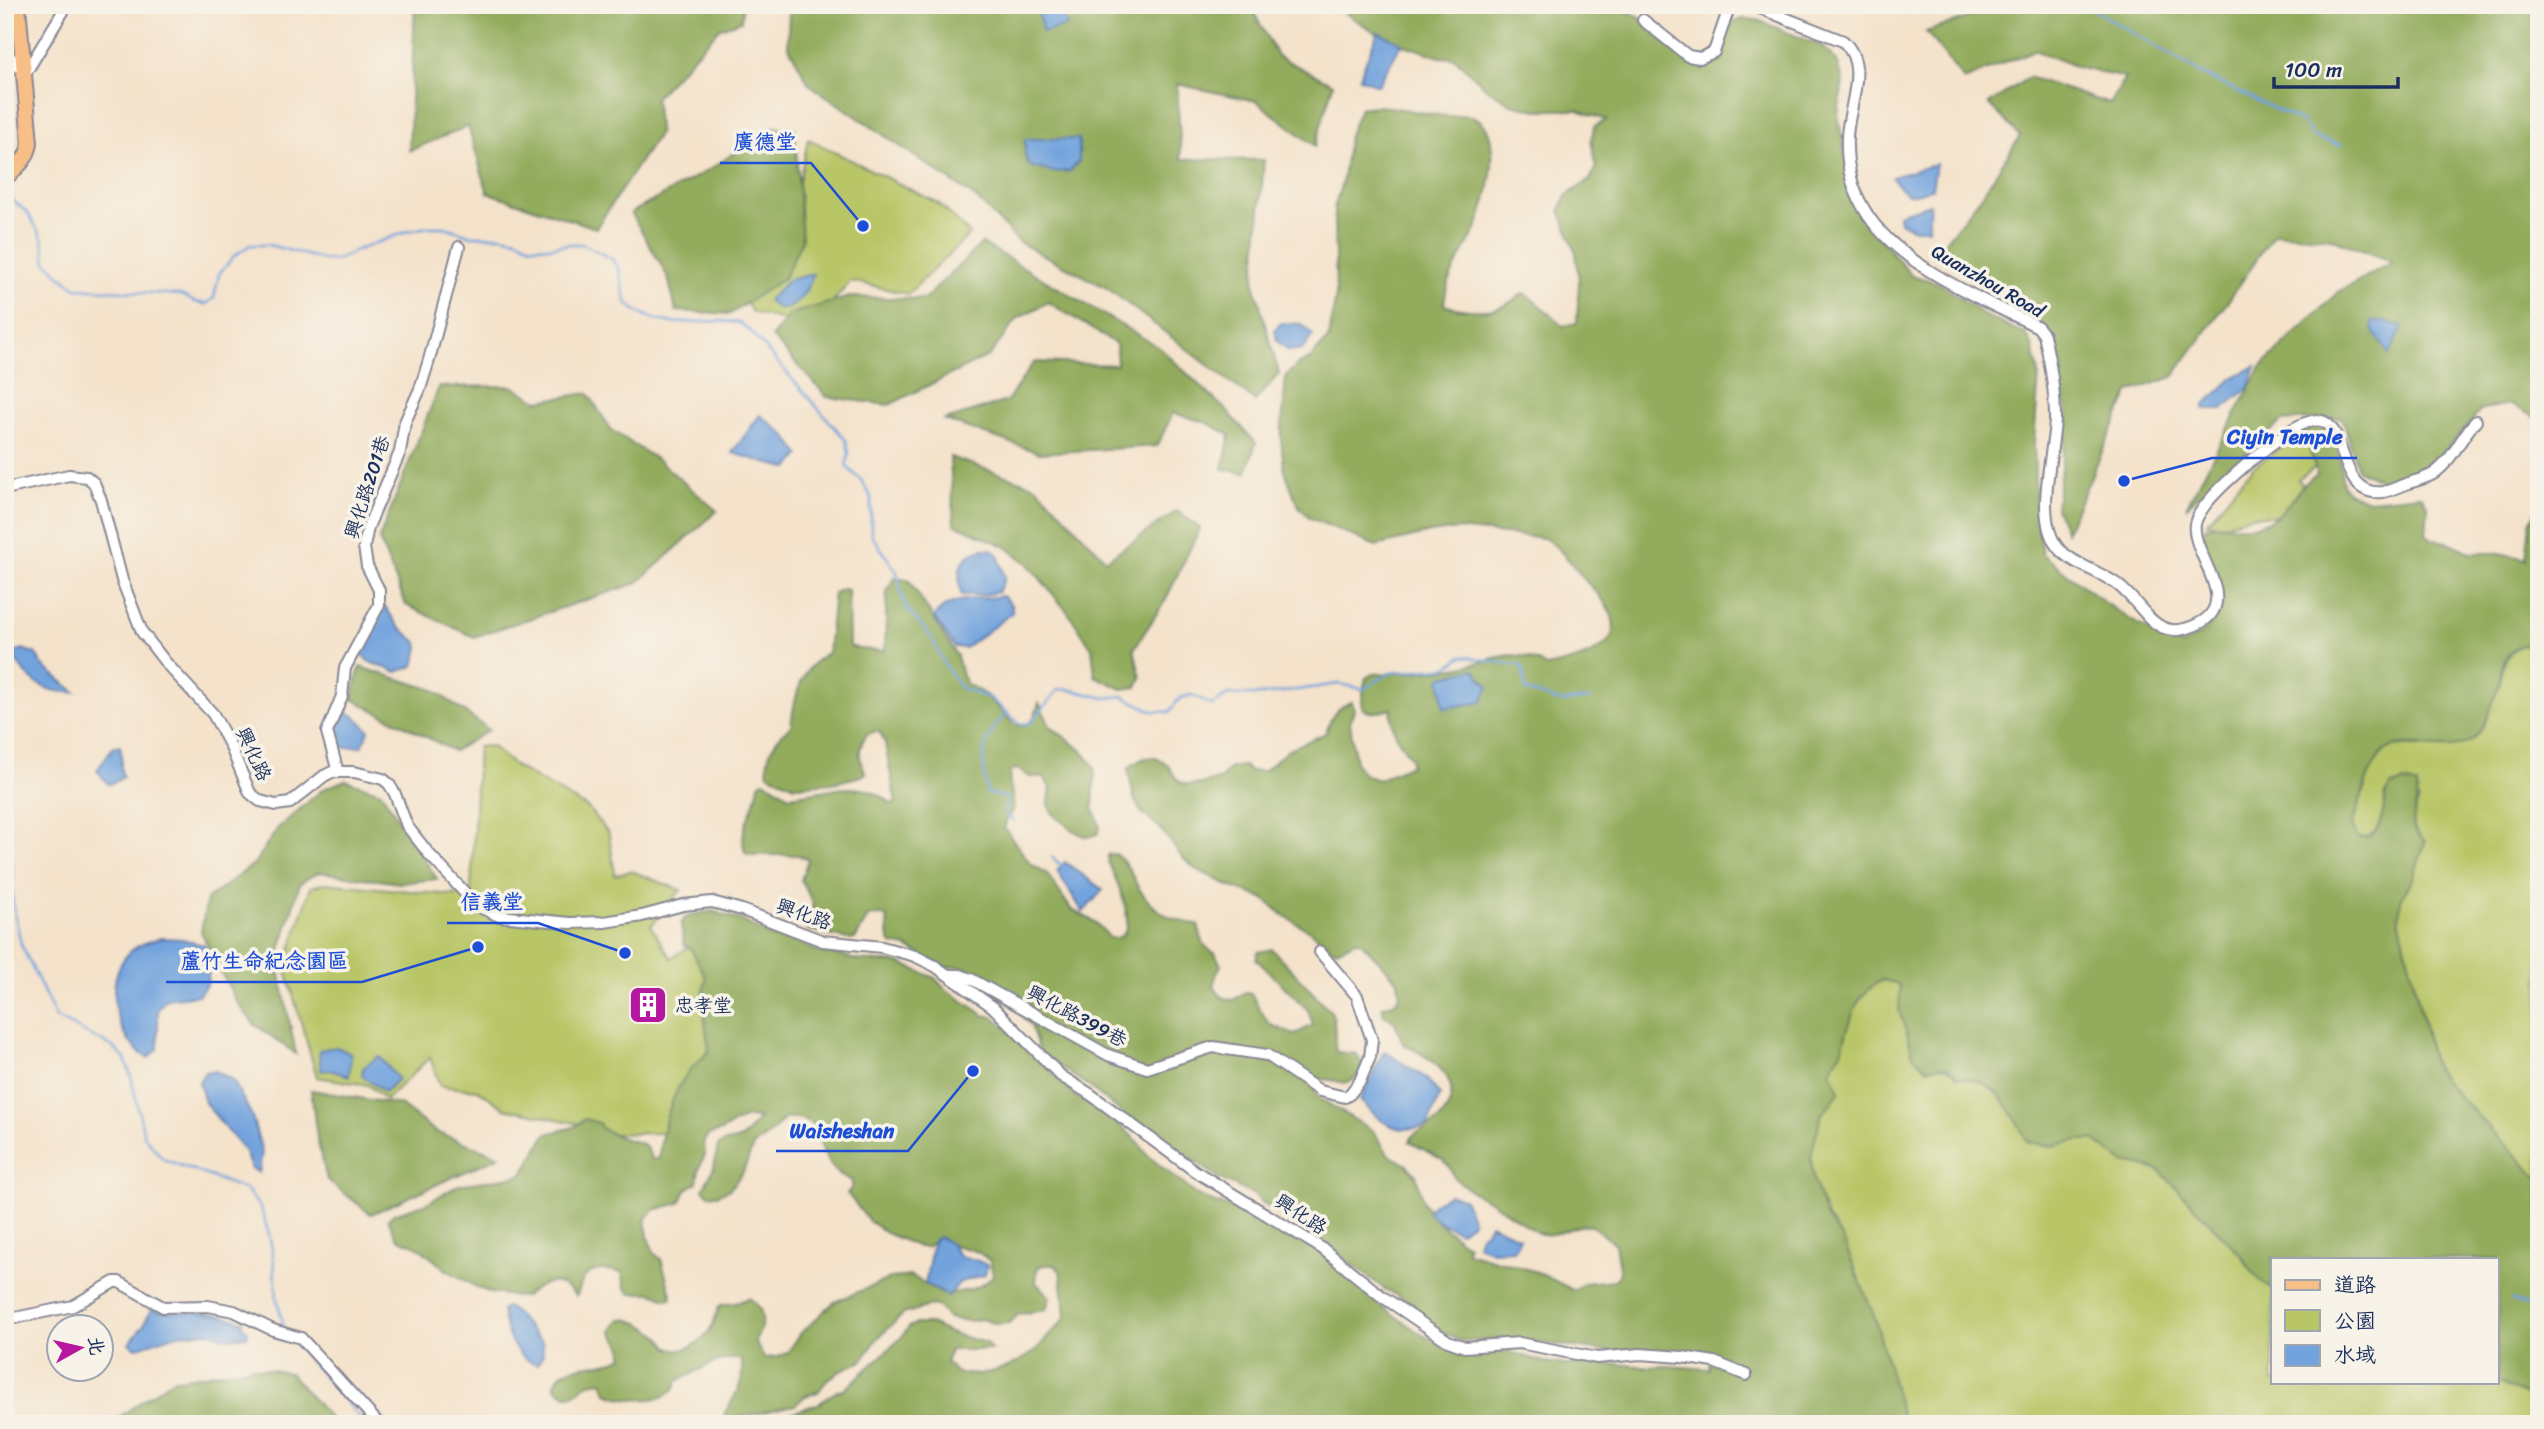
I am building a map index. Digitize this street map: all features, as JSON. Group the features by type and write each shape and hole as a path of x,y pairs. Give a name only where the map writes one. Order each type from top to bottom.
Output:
{"main road":[{"path":"5,178 29,152 31,132 18,5"}],"street":[{"path":"5,51 25,74 67,5"},
{"path":"1643,20 1688,56 1700,58 1714,52 1730,5"},
{"name":"Quanzhou Road","path":"1752,5 1843,41 1854,53 1857,74 1847,136 1850,177 1864,210 1879,230 1924,266 2038,327 2044,335 2055,418 2046,512 2049,529 2058,548 2071,559 2112,580 2160,628 2171,632 2178,631 2208,618 2214,608 2216,592 2211,572 2195,541 2195,523 2217,491 2285,435 2314,422 2333,428 2339,438 2346,470 2357,484 2383,492 2432,475 2445,463 2465,432 2476,421"},
{"name":"興化路201巷","path":"338,772 327,732 342,695 345,668 379,605 379,590 367,566 364,547 368,527 400,452 405,422 429,360 459,247"},
{"name":"興化路","path":"5,489 69,475 87,477 94,483 101,500 121,580 142,632 218,722 250,793 260,801 271,804 290,803 324,776 338,772 370,775 389,784 407,826 422,845 477,906 499,916 570,923 604,922 642,916 683,905 712,902 742,910 823,941 904,951 935,966 993,1007 1061,1076 1195,1171 1312,1241 1402,1311 1448,1341 1465,1347 1519,1343 1597,1358 1640,1354 1682,1357 1714,1362 1746,1375"},
{"name":"興化路399巷","path":"948,975 960,975 974,980 1108,1055 1147,1069 1213,1047 1267,1055 1320,1091 1345,1097 1360,1081 1370,1057 1372,1040 1357,996 1320,952"},
{"path":"5,1320 73,1306 114,1282 119,1282 163,1307 208,1306 234,1311 283,1334 297,1337 307,1344 379,1424"}],"green space":[{"path":"415,5 743,5 741,21 720,28 655,98 659,133 596,228 488,193 468,126 409,151"},
{"path":"789,5 1250,5 1277,56 1333,84 1315,146 1256,101 1177,84 1181,159 1264,160 1254,283 1279,374 1255,401 1107,288 1020,243 976,198 809,84 788,45"},
{"path":"1338,5 1613,5 1638,16 1677,54 1704,58 1716,50 1729,26 1741,19 1757,20 1824,47 1838,63 1843,81 1838,114 1845,155 1859,194 1883,242 1911,275 1939,283 1985,316 2026,334 2032,345 2039,373 2034,443 2036,513 2042,554 2109,606 2163,637 2183,645 2206,629 2215,615 2214,587 2203,533 2206,526 2247,526 2270,520 2317,474 2303,429 2321,426 2330,430 2339,454 2343,486 2349,493 2369,500 2421,495 2428,507 2426,533 2431,539 2451,543 2470,553 2500,553 2526,559 2530,523 2539,504 2539,648 2523,645 2510,653 2502,667 2500,683 2486,721 2470,741 2445,747 2393,746 2384,752 2369,776 2352,825 2357,837 2373,834 2381,820 2390,786 2404,782 2417,786 2413,824 2425,842 2412,881 2401,899 2399,919 2433,1064 2445,1082 2539,1179 2539,1401 2498,1383 2498,1258 2271,1258 2271,1288 2259,1279 2242,1256 2160,1171 2123,1162 2094,1140 2079,1140 2052,1146 2028,1142 2002,1099 1988,1086 1977,1080 1957,1077 1944,1067 1927,1069 1912,1054 1899,1011 1900,988 1896,983 1882,980 1865,993 1855,1008 1842,1049 1830,1072 1839,1093 1821,1115 1811,1156 1813,1178 1827,1218 1842,1237 1875,1318 1904,1424 756,1424 818,1404 837,1391 844,1390 915,1324 931,1324 950,1333 986,1343 991,1350 950,1350 946,1363 957,1373 979,1375 1008,1367 1033,1353 1064,1320 1066,1314 1060,1270 1055,1265 1042,1265 1037,1269 1036,1283 1050,1297 1046,1310 1019,1314 1009,1323 996,1324 982,1319 969,1321 948,1318 939,1307 933,1305 903,1314 878,1338 861,1362 847,1367 827,1380 818,1392 805,1396 795,1405 727,1420 724,1414 741,1381 741,1359 722,1360 708,1366 677,1381 674,1389 658,1398 615,1396 607,1393 602,1381 589,1383 574,1395 567,1395 555,1388 557,1379 563,1373 623,1357 621,1346 611,1331 620,1319 641,1324 660,1337 669,1348 681,1350 704,1337 712,1327 721,1305 749,1298 758,1306 762,1316 756,1339 757,1346 764,1358 777,1357 788,1352 801,1333 834,1302 891,1278 912,1276 943,1294 977,1287 989,1280 993,1275 990,1261 978,1252 937,1240 926,1247 919,1247 886,1233 869,1221 847,1193 852,1188 852,1181 833,1168 814,1126 799,1118 785,1118 753,1146 743,1172 730,1189 717,1195 708,1194 703,1189 714,1167 718,1146 742,1138 759,1118 746,1117 708,1135 704,1141 705,1155 697,1182 686,1190 680,1203 654,1210 645,1220 649,1241 655,1254 661,1259 672,1298 666,1299 653,1293 630,1293 625,1287 622,1273 607,1270 587,1275 576,1296 563,1285 556,1283 544,1284 524,1297 490,1293 445,1269 417,1246 397,1238 388,1219 394,1214 427,1203 459,1185 517,1176 524,1172 546,1134 574,1127 585,1119 599,1123 602,1129 642,1144 652,1159 659,1159 665,1124 677,1090 689,1071 709,1051 702,999 706,978 690,947 684,945 681,924 691,915 712,911 741,920 768,935 802,944 821,953 842,955 855,960 900,963 935,978 944,988 1002,1024 1076,1096 1114,1119 1148,1156 1197,1195 1272,1221 1326,1257 1379,1305 1421,1334 1458,1353 1467,1356 1506,1351 1565,1365 1617,1364 1709,1369 1710,1356 1660,1350 1612,1352 1521,1340 1460,1341 1430,1325 1404,1299 1386,1290 1284,1215 1269,1208 1253,1194 1220,1179 1192,1159 1155,1139 1088,1086 1040,1053 1031,1026 1013,1006 964,967 944,967 906,947 892,944 889,940 887,919 883,915 868,917 856,938 852,940 807,930 813,903 801,880 808,859 798,855 749,855 745,852 745,825 759,784 763,781 790,796 843,788 869,791 891,804 896,803 885,743 877,731 867,734 860,749 861,763 866,773 862,776 832,783 795,786 768,774 767,766 772,747 791,726 794,705 805,674 828,653 834,593 848,590 849,646 885,651 887,591 894,578 909,580 957,656 967,684 987,696 1015,725 1029,723 1039,703 1050,726 1080,749 1095,767 1093,807 1100,826 1098,833 1090,837 1059,820 1051,810 1051,789 1044,777 1030,777 1018,769 1011,770 1010,775 1013,806 1005,829 1030,863 1047,874 1071,909 1095,922 1110,938 1121,936 1126,930 1125,907 1108,862 1108,855 1116,854 1156,909 1170,917 1198,925 1205,946 1215,953 1221,965 1214,985 1218,992 1224,998 1233,1000 1245,992 1251,994 1269,1024 1294,1035 1313,1025 1308,1010 1256,959 1258,952 1272,949 1332,1013 1336,1052 1357,1054 1363,1067 1352,1081 1347,1083 1316,1080 1315,1093 1373,1131 1389,1155 1407,1165 1416,1175 1423,1202 1435,1219 1468,1245 1467,1252 1537,1272 1573,1290 1585,1283 1615,1280 1620,1274 1615,1244 1596,1229 1587,1225 1553,1234 1538,1233 1471,1191 1454,1177 1443,1160 1410,1142 1413,1135 1441,1118 1452,1094 1450,1083 1436,1064 1403,1044 1395,1022 1384,1015 1382,1007 1395,1002 1400,996 1398,981 1361,942 1355,941 1337,950 1331,948 1263,898 1229,886 1194,868 1159,827 1141,812 1134,799 1128,769 1142,759 1158,759 1170,768 1178,780 1186,784 1222,779 1230,768 1236,767 1244,766 1249,771 1264,771 1288,750 1326,733 1334,713 1352,702 1354,709 1350,723 1356,764 1365,775 1378,780 1411,765 1411,758 1394,729 1392,709 1373,712 1364,708 1362,697 1366,678 1373,674 1462,667 1509,655 1533,659 1546,667 1581,658 1604,646 1614,627 1611,614 1603,600 1561,552 1544,538 1457,529 1376,546 1310,518 1300,508 1294,495 1284,468 1281,439 1286,376 1297,365 1310,359 1329,338 1336,295 1334,208 1343,179 1349,135 1360,108 1381,106 1434,115 1469,116 1485,125 1492,149 1488,193 1476,229 1449,281 1444,305 1464,309 1495,309 1525,293 1563,326 1577,323 1579,282 1576,253 1560,210 1566,196 1590,180 1596,167 1591,139 1595,126 1606,120 1578,110 1537,110 1511,104 1486,88 1454,58 1440,57 1386,39 1339,9"},
{"path":"2004,5 2539,5 2539,420 2511,404 2482,409 2434,463 2383,482 2358,470 2342,417 2282,421 2186,507 2261,367 2338,292 2393,262 2331,238 2274,233 2173,377 2129,392 2066,532 2056,508 2068,415 2039,316 1935,254 1981,197 2020,136 1989,104 2029,77 2110,104 2125,78 2080,68 2034,50 1964,80 1926,32"},
{"path":"772,127 795,128 802,240 784,278 730,314 676,311 668,277 631,213 712,168"},
{"path":"808,139 938,203 970,234 908,294 851,281 810,327 752,312 715,255 783,260"},
{"path":"982,243 1160,348 1229,413 1256,443 1246,473 1223,469 1230,435 1208,423 1173,413 1157,446 1040,453 945,420 1007,401 1034,362 1117,365 1116,344 1048,302 1018,318 990,355 889,405 827,397 772,337 790,314 849,297 925,299"},
{"path":"512,386 538,401 588,393 611,430 659,461 717,511 637,583 474,637 406,605 379,539 439,387"},
{"path":"2302,433 2323,462 2298,479 2313,498 2279,516 2250,516 2222,525 2207,522 2253,467"},
{"path":"950,457 1036,486 1106,560 1177,511 1200,528 1166,599 1134,649 1141,678 1137,687 1122,689 1095,676 1092,648 1067,611 1028,564 1005,546 954,524"},
{"path":"2518,645 2539,648 2539,1179 2445,1082 2433,1064 2399,919 2401,899 2412,881 2425,842 2413,826 2419,800 2386,793 2381,820 2371,835 2364,839 2357,837 2352,825 2374,764 2385,750 2398,746 2451,746 2472,738 2492,703 2504,662"},
{"path":"360,667 434,690 489,730 454,751 352,699"},
{"path":"491,746 516,767 588,808 609,834 615,875 631,871 681,890 651,926 671,958 706,936 735,1020 663,1133 610,1134 576,1123 504,1108 478,1090 440,1086 430,1057 386,1100 368,1085 317,1077 285,967 311,887 325,883 452,895 471,892 478,747"},
{"path":"345,780 381,792 437,879 400,883 319,872 300,883 277,960 296,1054 254,1024 236,1001 201,932 207,899 254,864 278,828 323,789"},
{"path":"1902,939 2152,1135 2271,1258 2271,1384 2539,1382 2539,1424 1887,1424 1793,1167 1840,1024"},
{"path":"311,1090 400,1105 436,1132 500,1156 371,1214 327,1180 317,1138"},
{"path":"253,1367 290,1373 335,1424 109,1424 172,1380"}],"water":[{"path":"1039,5 1060,5 1067,26 1043,32"},
{"path":"1378,32 1402,43 1378,85 1359,78"},
{"path":"1025,139 1079,139 1079,161 1070,171 1052,172 1030,166 1025,156"},
{"path":"1936,164 1932,188 1918,194 1905,192 1892,177"},
{"path":"1930,204 1928,229 1914,229 1900,222 1899,214"},
{"path":"813,274 801,297 789,307 775,307 768,300 789,280"},
{"path":"2372,321 2384,321 2403,327 2389,355 2372,328"},
{"path":"1281,323 1301,324 1313,335 1303,349 1289,351 1277,341 1275,330"},
{"path":"2256,366 2249,388 2222,409 2204,409 2204,405 2234,377"},
{"path":"760,415 786,436 800,455 789,468 732,453"},
{"path":"981,549 991,549 998,555 1005,578 998,592 961,595 961,566 968,557"},
{"path":"1003,596 1012,606 1012,613 965,648 955,647 934,617 940,610 956,602"},
{"path":"384,605 398,626 418,643 419,648 414,666 397,672 372,663 358,652"},
{"path":"23,649 36,654 42,665 75,692 54,691 37,684 11,654"},
{"path":"1474,669 1489,687 1481,702 1444,708 1440,678"},
{"path":"346,712 355,716 369,730 362,746 337,748 334,729"},
{"path":"120,746 123,777 108,784 97,770 113,747"},
{"path":"1065,862 1103,890 1083,912 1057,871"},
{"path":"161,938 182,939 204,945 211,956 207,984 198,995 166,999 158,1009 158,1049 148,1058 127,1038 120,1024 114,992 121,963 131,951"},
{"path":"337,1047 351,1054 349,1076 329,1070 321,1071 319,1050"},
{"path":"1384,1051 1426,1078 1440,1095 1428,1125 1398,1128 1382,1121 1360,1100"},
{"path":"379,1056 398,1079 385,1092 362,1076 363,1068"},
{"path":"215,1071 233,1080 252,1116 262,1152 259,1173 251,1168 244,1150 205,1103 199,1082 205,1072"},
{"path":"1449,1195 1464,1198 1473,1221 1460,1232 1427,1212 1435,1202"},
{"path":"1490,1224 1520,1238 1514,1250 1492,1251 1477,1245 1480,1235"},
{"path":"939,1237 951,1244 959,1256 987,1265 985,1275 960,1282 948,1296 925,1284 933,1241"},
{"path":"505,1307 515,1313 542,1341 543,1353 538,1364 523,1357 512,1343 503,1318 502,1310"},
{"path":"151,1309 209,1313 243,1321 243,1327 248,1330 247,1336 228,1338 209,1332 178,1334 135,1348 129,1343 144,1325"}],"waterway":[{"path":"2086,5 2202,74 2302,122 2314,137 2341,145"},
{"path":"5,150 5,169"},
{"path":"5,194 28,213 43,240 46,261 60,276 77,288 181,295 206,304 214,298 219,274 234,256 250,245 269,245 325,260 337,260 408,231 445,227 472,236 517,239 531,246 583,244 612,259 619,269 626,302 636,311 673,323 740,323 846,440 849,453 846,466 861,480 871,497 871,534 897,572 907,609 932,638 944,664 961,688 990,698 1020,724 1031,723 1058,690 1067,689 1105,698 1122,696 1153,711 1169,712 1180,698 1192,695 1212,705 1228,695 1262,695 1339,684 1364,689 1389,673 1448,667 1462,656 1522,666 1526,691 1562,702 1590,699"},
{"path":"1007,712 987,741 984,769 987,793 1008,798 1004,812 1014,821"},
{"path":"5,850 12,867 13,906 21,944 56,1018 113,1047 125,1059 144,1136 163,1159 247,1190 261,1209 269,1234 277,1299 284,1328"},
{"path":"1052,857 1063,867"},
{"path":"2511,1300 2539,1310"},
{"path":"291,1339 365,1424"}],"place":[{"name":"廣德堂","path":"863,226"},
{"name":"Ciyin Temple","path":"2124,481"},
{"name":"蘆竹生命紀念園區","path":"478,947"},
{"name":"信義堂","path":"625,953"},
{"name":"忠孝堂","path":"648,1005"},
{"name":"Waisheshan","path":"973,1071"}]}
